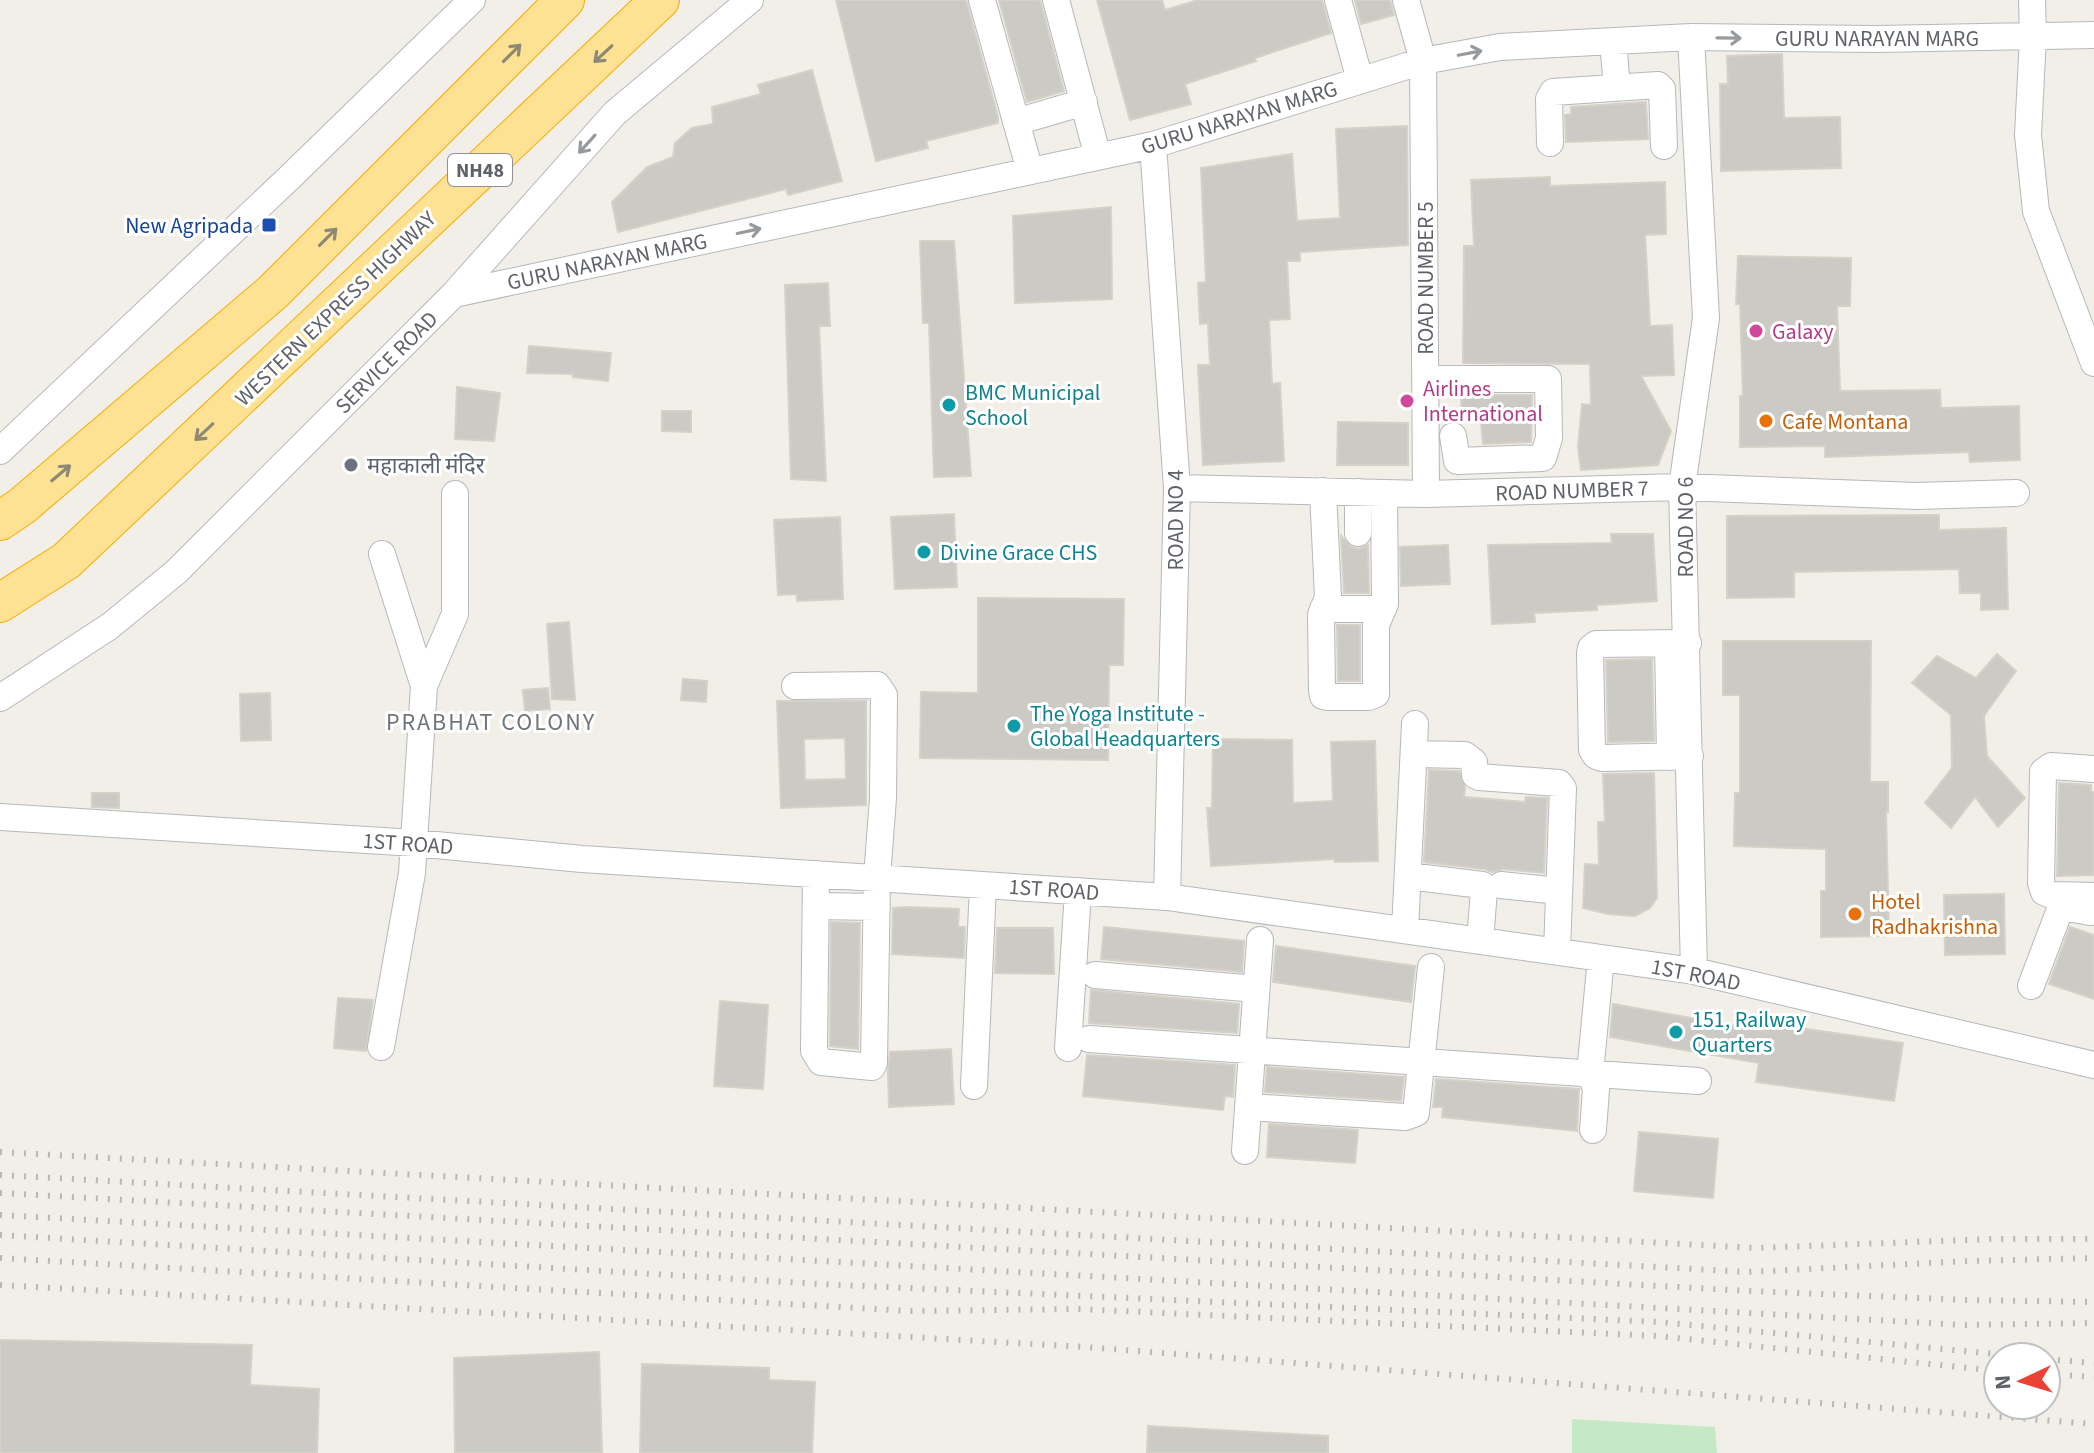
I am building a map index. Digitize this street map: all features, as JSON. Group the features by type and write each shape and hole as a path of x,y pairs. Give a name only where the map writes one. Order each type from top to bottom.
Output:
{"highway":[{"name":"NH48","path":"0,521 22,506 273,292 565,0"},
{"name":"WESTERN EXPRESS HIGHWAY","path":"0,603 66,561 660,0"}],"street":[{"path":"0,451 472,0"},
{"name":"SERVICE ROAD","path":"0,698 110,626 176,572 454,294 615,113 750,0"},
{"path":"982,0 1030,171"},
{"path":"1056,0 1098,157"},
{"path":"1338,0 1360,80"},
{"name":"ROAD NUMBER 5","path":"1406,0 1423,61 1426,494"},
{"path":"2032,0 2028,135 2036,211 2094,363"},
{"name":"GURU NARAYAN MARG","path":"454,294 1153,145 1423,61 1500,47 1691,37 1877,39 2094,35"},
{"name":"ROAD NO 6","path":"1691,37 1706,318 1682,487 1678,643 1680,756 1694,971"},
{"path":"1613,41 1617,88"},
{"path":"1550,143 1549,99 1553,92 1661,86 1656,146 1697,145"},
{"path":"1016,122 1084,102"},
{"name":"ROAD NO 4","path":"1153,145 1177,488 1167,897"},
{"path":"1426,379 1548,379 1550,384 1549,438 1543,458 1455,449 1426,494"},
{"path":"1539,460 1540,491"},
{"name":"ROAD NUMBER 7","path":"1177,488 1426,494 1682,487 1917,496 2016,493"},
{"path":"1323,491 1328,597 1321,615 1323,696 1369,697 1376,694 1376,625 1383,609 1371,493"},
{"path":"1358,533 1371,493"},
{"path":"381,1047 415,843 424,686 455,614 455,494"},
{"path":"382,554 424,686"},
{"path":"1323,609 1383,609"},
{"path":"1678,643 1596,644 1590,653 1592,750 1596,756 1680,756"},
{"path":"795,686 877,685 884,695 874,1063 868,1067 821,1062 814,1051 816,874"},
{"path":"1405,930 1415,724"},
{"path":"1414,754 1470,757 1474,762 1475,775 1479,777 1559,783 1563,794 1557,951"},
{"path":"2094,769 2051,766 2043,772 2041,883 2044,892 2051,895 2094,896"},
{"name":"1ST ROAD","path":"0,817 415,843 582,859 1167,897 1694,971 2094,1065"},
{"path":"1408,876 1482,885 1480,941"},
{"path":"974,1086 983,885"},
{"path":"1501,885 1559,891"},
{"path":"1078,891 1079,1044 1252,1050 1698,1081"},
{"path":"816,906 877,907"},
{"path":"2031,986 2059,912 2068,908 2094,913"},
{"path":"1245,1151 1260,940"},
{"path":"1593,1130 1596,1089 1590,1073 1601,958"},
{"path":"1248,1107 1411,1117 1419,1108 1431,967"},
{"path":"1095,975 1256,989"}],"green space":[{"path":"1572,1419 1715,1427 1717,1453 1572,1453"}],"building":[{"path":"836,0 966,0 998,123 926,141 928,148 876,161"},
{"path":"999,0 1040,0 1064,91 1027,102"},
{"path":"1097,0 1162,0 1165,10 1198,0 1322,0 1331,33 1185,84 1191,104 1130,120"},
{"path":"1355,0 1390,0 1394,15 1361,24"},
{"path":"1782,54 1784,118 1840,117 1841,168 1721,171 1720,84 1728,84 1727,56"},
{"path":"812,70 842,181 788,195 786,189 618,232 612,202 647,167 673,157 675,143 692,128 713,124 712,107 761,94 758,85"},
{"path":"1646,102 1648,139 1566,142 1565,115 1571,114 1571,107"},
{"path":"1407,126 1408,245 1300,252 1300,261 1287,261 1290,319 1269,320 1272,384 1280,383 1284,461 1203,465 1198,365 1210,365 1208,323 1200,324 1198,283 1206,282 1201,168 1292,154 1297,221 1340,218 1336,129"},
{"path":"1550,177 1550,186 1665,182 1666,234 1645,235 1650,326 1672,325 1674,375 1641,376 1671,431 1658,465 1581,470 1578,447 1582,404 1591,405 1590,364 1463,363 1464,246 1474,246 1471,180"},
{"path":"1111,207 1112,299 1015,303 1013,216"},
{"path":"920,241 954,241 971,476 934,477 929,323 923,323"},
{"path":"1738,256 1851,258 1850,306 1837,306 1840,391 1940,390 1941,408 2019,406 2020,460 1970,462 1969,452 1825,457 1825,446 1740,447 1740,396 1743,396 1740,304 1736,304"},
{"path":"828,283 830,326 819,326 826,481 791,479 785,285"},
{"path":"529,346 611,353 608,381 573,377 573,374 527,373"},
{"path":"457,387 500,393 494,441 455,439"},
{"path":"1461,395 1532,395 1531,442 1483,444 1481,421 1462,422"},
{"path":"662,411 691,411 691,432 662,431"},
{"path":"1338,422 1408,423 1408,465 1337,465"},
{"name":"Divine Grace CHS","path":"954,514 957,587 895,589 891,517"},
{"path":"1939,515 1939,530 2006,528 2008,609 1981,610 1981,593 1960,593 1959,569 1794,572 1794,597 1727,598 1727,516"},
{"path":"840,517 843,599 797,601 797,594 778,595 774,520"},
{"path":"1611,534 1653,534 1657,601 1597,605 1597,610 1534,613 1535,622 1492,624 1488,545 1612,543"},
{"path":"1341,536 1351,547 1359,549 1368,545 1369,593 1344,593"},
{"path":"1448,545 1450,584 1401,586 1400,547"},
{"path":"978,598 1124,599 1123,665 1109,665 1108,760 920,758 921,692 978,693"},
{"path":"569,622 575,700 552,699 547,624"},
{"path":"1337,625 1360,625 1360,681 1338,681"},
{"path":"1723,641 1871,641 1870,782 1888,782 1889,936 1821,937 1821,891 1826,891 1826,849 1734,846 1735,793 1740,793 1740,695 1723,695"},
{"path":"1997,654 2016,671 1984,716 1987,756 2025,798 1998,827 1975,797 1951,828 1925,803 1952,768 1951,715 1912,683 1937,656 1976,678"},
{"path":"1652,659 1654,741 1608,742 1606,660"},
{"path":"683,679 707,681 706,702 681,700"},
{"path":"548,688 550,709 525,711 523,690"},
{"path":"270,693 271,740 241,741 240,694"},
{"path":"777,701 866,701 866,805 781,808","holes":["845,738 846,779 805,780 804,739"]},
{"path":"1213,739 1292,740 1293,803 1333,801 1331,742 1375,741 1378,861 1335,862 1335,859 1211,866 1207,808 1212,808"},
{"path":"1429,770 1459,771 1465,787 1464,797 1525,802 1526,797 1547,798 1544,873 1503,869 1492,872 1424,862"},
{"path":"1654,773 1657,898 1650,908 1635,916 1583,908 1585,864 1599,865 1598,822 1605,822 1603,774"},
{"path":"2059,783 2091,785 2091,792 2094,792 2094,875 2057,876"},
{"path":"92,793 119,793 119,808 92,807"},
{"path":"2004,894 2005,954 1945,955 1944,895"},
{"path":"893,908 959,909 958,927 965,927 964,958 892,954"},
{"path":"831,922 860,923 858,1049 830,1046"},
{"path":"1104,927 1244,941 1242,972 1101,959"},
{"path":"2070,927 2094,935 2094,999 2049,984"},
{"path":"997,928 1053,928 1054,974 995,973"},
{"path":"1276,946 1415,966 1411,1002 1273,982"},
{"path":"1091,990 1239,1004 1237,1033 1089,1023"},
{"path":"338,998 373,1000 366,1051 334,1048"},
{"path":"720,1001 768,1005 763,1089 714,1086"},
{"path":"1613,1004 1764,1031 1765,1023 1903,1043 1894,1101 1756,1082 1759,1063 1610,1037"},
{"path":"951,1049 954,1104 889,1107 890,1052"},
{"path":"1087,1055 1235,1065 1233,1097 1225,1096 1223,1110 1083,1096"},
{"path":"1267,1067 1404,1077 1401,1101 1265,1092"},
{"path":"1436,1079 1579,1089 1577,1131 1442,1117 1443,1107 1433,1107"},
{"path":"1269,1124 1358,1130 1355,1163 1267,1157"},
{"path":"1639,1132 1718,1139 1713,1198 1634,1191"},
{"path":"0,1340 252,1345 250,1385 319,1389 317,1453 0,1453"},
{"path":"599,1352 602,1453 455,1453 454,1358"},
{"path":"642,1364 769,1368 769,1380 815,1382 812,1453 640,1453"},
{"path":"1148,1426 1328,1436 1328,1453 1147,1453"}],"railway":[{"path":"0,1152 1755,1248 1992,1239 2094,1239"},
{"path":"0,1175 1748,1272 2094,1258"},
{"path":"0,1193 1749,1291 2094,1302"},
{"path":"0,1215 1963,1325 2094,1323"},
{"path":"0,1235 820,1284 1659,1322 1982,1353"},
{"path":"0,1258 909,1311 1078,1309 1657,1336 1982,1369"},
{"path":"0,1285 1085,1347 2094,1424"},
{"path":"2062,1360 2094,1363"},
{"path":"2062,1375 2094,1377"}],"place":[{"name":"New Agripada","path":"269,225"},
{"name":"Galaxy","path":"1756,331"},
{"name":"Airlines International","path":"1407,401"},
{"name":"BMC Municipal School","path":"949,405"},
{"name":"Cafe Montana","path":"1766,421"},
{"name":"महाकाली मंदिर","path":"351,465"},
{"name":"Divine Grace CHS","path":"924,552"},
{"name":"The Yoga Institute - Global Headquarters","path":"1014,726"},
{"name":"Hotel Radhakrishna","path":"1855,914"},
{"name":"151, Railway Quarters","path":"1676,1032"}],"district":[{"name":"PRABHAT COLONY","path":"491,722"}]}
